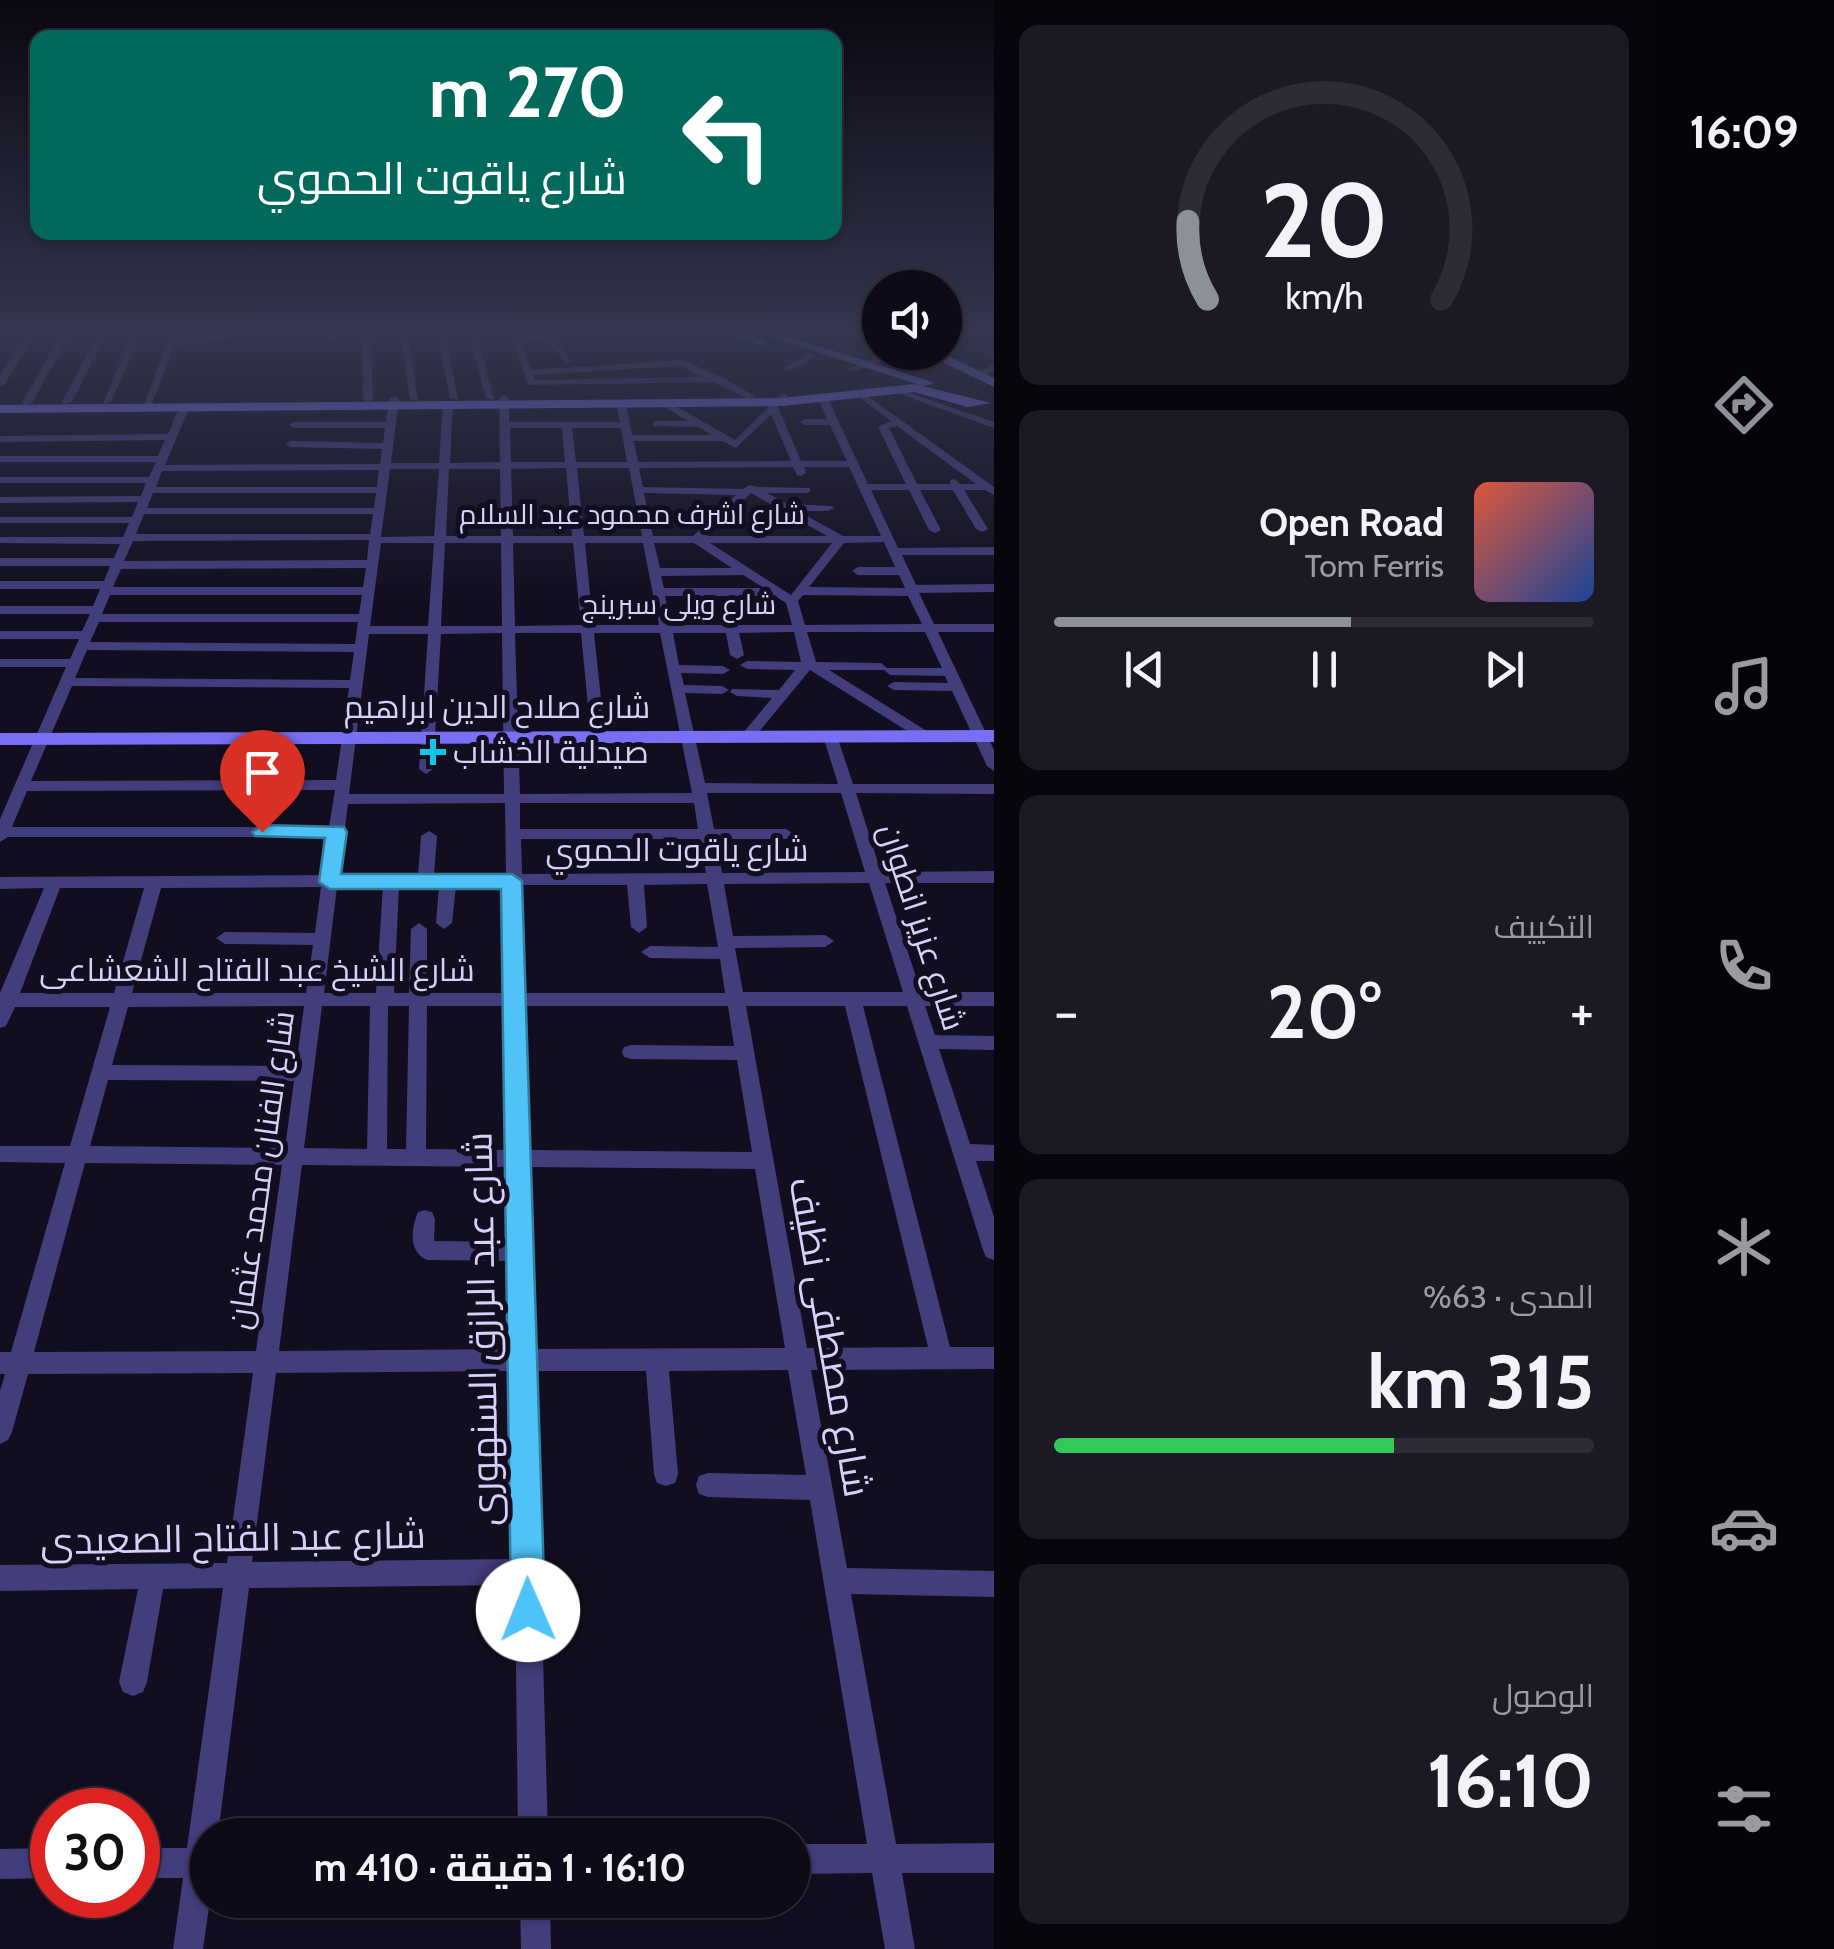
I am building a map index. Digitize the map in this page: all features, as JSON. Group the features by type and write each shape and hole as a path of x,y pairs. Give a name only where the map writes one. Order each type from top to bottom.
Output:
{"main road":[{"path":"314,418 393,429 416,418"},
{"path":"384,418 393,429"},
{"path":"393,429 416,418"},
{"name":"شارع صلاح الدين ابراهيم","path":"0,738 987,736"}],"street":[{"path":"180,418 1,835 336,832"},
{"name":"شارع الفنان محمد عثمان","path":"209,1818 304,1074 394,418"},
{"path":"426,769 450,418"},
{"name":"شارع عبد الرازق السنهورى","path":"503,418 534,1818"},
{"name":"شارع مصطفى نظيف","path":"623,418 700,793 900,1949"},
{"path":"692,418 736,445 750,490 841,539 796,596 809,665 925,736"},
{"path":"736,445 764,418"},
{"path":"785,418 800,470"},
{"path":"832,418 950,672 987,736 994,766"},
{"path":"893,418 991,490"},
{"path":"806,422 834,422"},
{"path":"898,422 883,428 935,530"},
{"path":"656,424 702,424"},
{"path":"294,425 393,429 444,466 742,464 800,470 853,464"},
{"path":"504,425 568,425 724,438"},
{"path":"568,425 598,737"},
{"path":"291,444 393,429"},
{"path":"0,520 149,489 393,429"},
{"path":"0,438 171,437"},
{"path":"656,446 660,465"},
{"path":"714,450 718,465"},
{"path":"686,452 689,465"},
{"path":"945,456 956,487 982,529"},
{"path":"0,459 149,489"},
{"path":"827,464 834,480"},
{"path":"0,480 380,501"},
{"path":"864,488 991,490"},
{"path":"0,500 149,489 380,501"},
{"path":"638,490 806,490"},
{"path":"750,490 696,539 778,592"},
{"path":"784,507 828,508"},
{"name":"شارع اشرف محمود عبد السلام","path":"0,540 841,539 994,551"},
{"path":"0,562 372,564"},
{"path":"654,572 746,571"},
{"path":"858,571 904,571"},
{"path":"0,585 368,590"},
{"path":"658,592 778,592 796,596 994,589"},
{"path":"728,609 742,660 809,665 957,686"},
{"path":"0,610 363,632"},
{"name":"شارع ويلى سبرينج","path":"363,632 994,628"},
{"path":"0,635 83,641 363,632"},
{"path":"0,662 74,662"},
{"path":"748,736 809,665"},
{"path":"674,669 724,670"},
{"path":"888,675 950,672"},
{"path":"66,682 356,684"},
{"path":"678,689 783,694"},
{"name":"شارع عزيز انطوان","path":"830,736 994,1250"},
{"path":"0,791 20,788 342,792 510,798 994,789"},
{"path":"511,834 786,834"},
{"path":"424,882 429,836"},
{"name":"شارع ياقوت الحموي","path":"0,884 994,876"},
{"path":"635,880 639,927"},
{"path":"0,1432 10,1363 78,1154 154,882"},
{"path":"377,1158 382,999 392,882"},
{"path":"444,923 448,882"},
{"path":"0,1021 4,1000 54,883"},
{"path":"416,1158 419,929"},
{"path":"225,938 322,939"},
{"path":"650,952 825,942"},
{"name":"شارع الشيخ عبد الفتاح الشعشاعى","path":"4,1000 994,998"},
{"path":"852,999 942,1359"},
{"path":"928,1042 994,1043"},
{"path":"632,1052 745,1053"},
{"path":"101,1072 304,1074"},
{"path":"963,1152 994,1153"},
{"path":"0,1154 764,1161"},
{"path":"425,1219 424,1249 520,1252"},
{"path":"10,1363 994,1358"},
{"path":"657,1360 666,1474"},
{"path":"708,1484 820,1488"},
{"name":"شارع عبد الفتاح الصعيدى","path":"0,1578 527,1572"},
{"path":"133,1682 153,1576"},
{"path":"836,1581 994,1584"},
{"path":"810,1859 994,1858"},
{"path":"160,1863 190,1863"},
{"path":"0,1864 30,1864"},
{"name":"شارع الفنان محمد عثمان","path":"188,1949 194,1918"},
{"path":"535,1918 536,1949"}],"place":[{"name":"صيدلية الخشاب","path":"433,752"}],"route":[{"path":"262,832 336,832 330,882 512,881 528,1610"}]}
